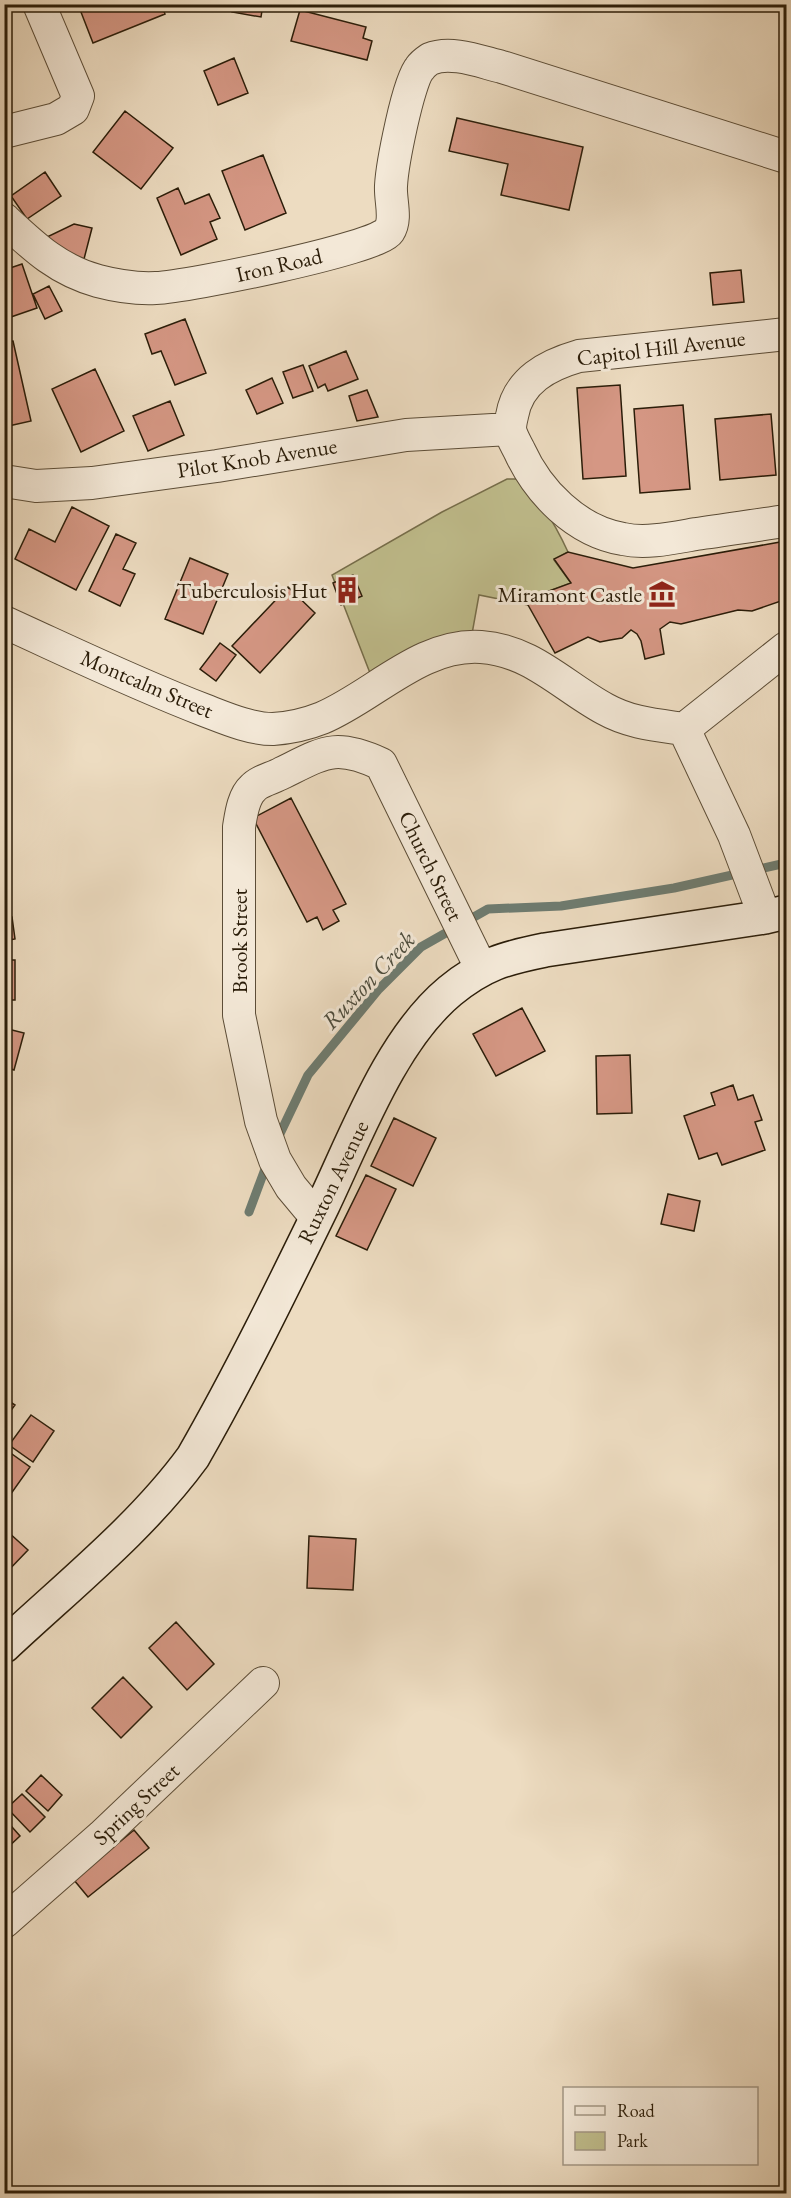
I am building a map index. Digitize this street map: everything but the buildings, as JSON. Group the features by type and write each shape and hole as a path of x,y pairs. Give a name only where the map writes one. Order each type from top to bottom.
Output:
{"street":[{"path":"4,132 56,119 73,110 78,96 39,4"},
{"name":"Iron Road","path":"4,219 50,261 72,273 127,288 158,288 211,281 378,240 389,231 393,216 391,189 394,158 412,84 419,68 430,59 444,56 502,67 786,157"},
{"name":"Capitol Hill Avenue","path":"510,429 514,407 523,388 536,374 555,363 579,356 786,334"},
{"path":"510,429 525,463 542,488 562,508 589,528 624,540 662,540 786,521"},
{"name":"Pilot Knob Avenue","path":"4,481 36,486 92,483 217,466 406,435 510,429"},
{"name":"Montcalm Street","path":"4,622 164,695 254,727 273,729 293,726 322,717 431,656 480,647 507,651 539,666 605,709 635,722 684,729"},
{"path":"776,915 755,887 741,851 684,729 786,648"},
{"name":"Brook Street","path":"316,1218 291,1187 276,1160 263,1126 238,1015 239,827 243,804 253,788 323,753 344,751 381,764"},
{"name":"Church Street","path":"381,764 474,955"},
{"name":"Ruxton Avenue","path":"4,1646 147,1513 187,1466 211,1426 382,1082 400,1051 422,1021 449,992 474,955 513,956 776,915"},
{"name":"Spring Street","path":"4,1922 102,1836 263,1683"}],"green space":[{"path":"507,479 519,479 547,513 568,552 554,560 571,583 522,601 528,605 479,595 472,634 370,673 332,575 442,512"}],"waterway":[{"name":"Ruxton Creek","path":"277,1140 308,1075 379,989 421,947 488,909 561,906 674,888 786,863"},
{"name":"Ruxton Creek","path":"249,1212 268,1161"}],"place":[{"name":"Tuberculosis Hut","path":"347,590"},
{"name":"Miramont Castle","path":"662,594"}]}
